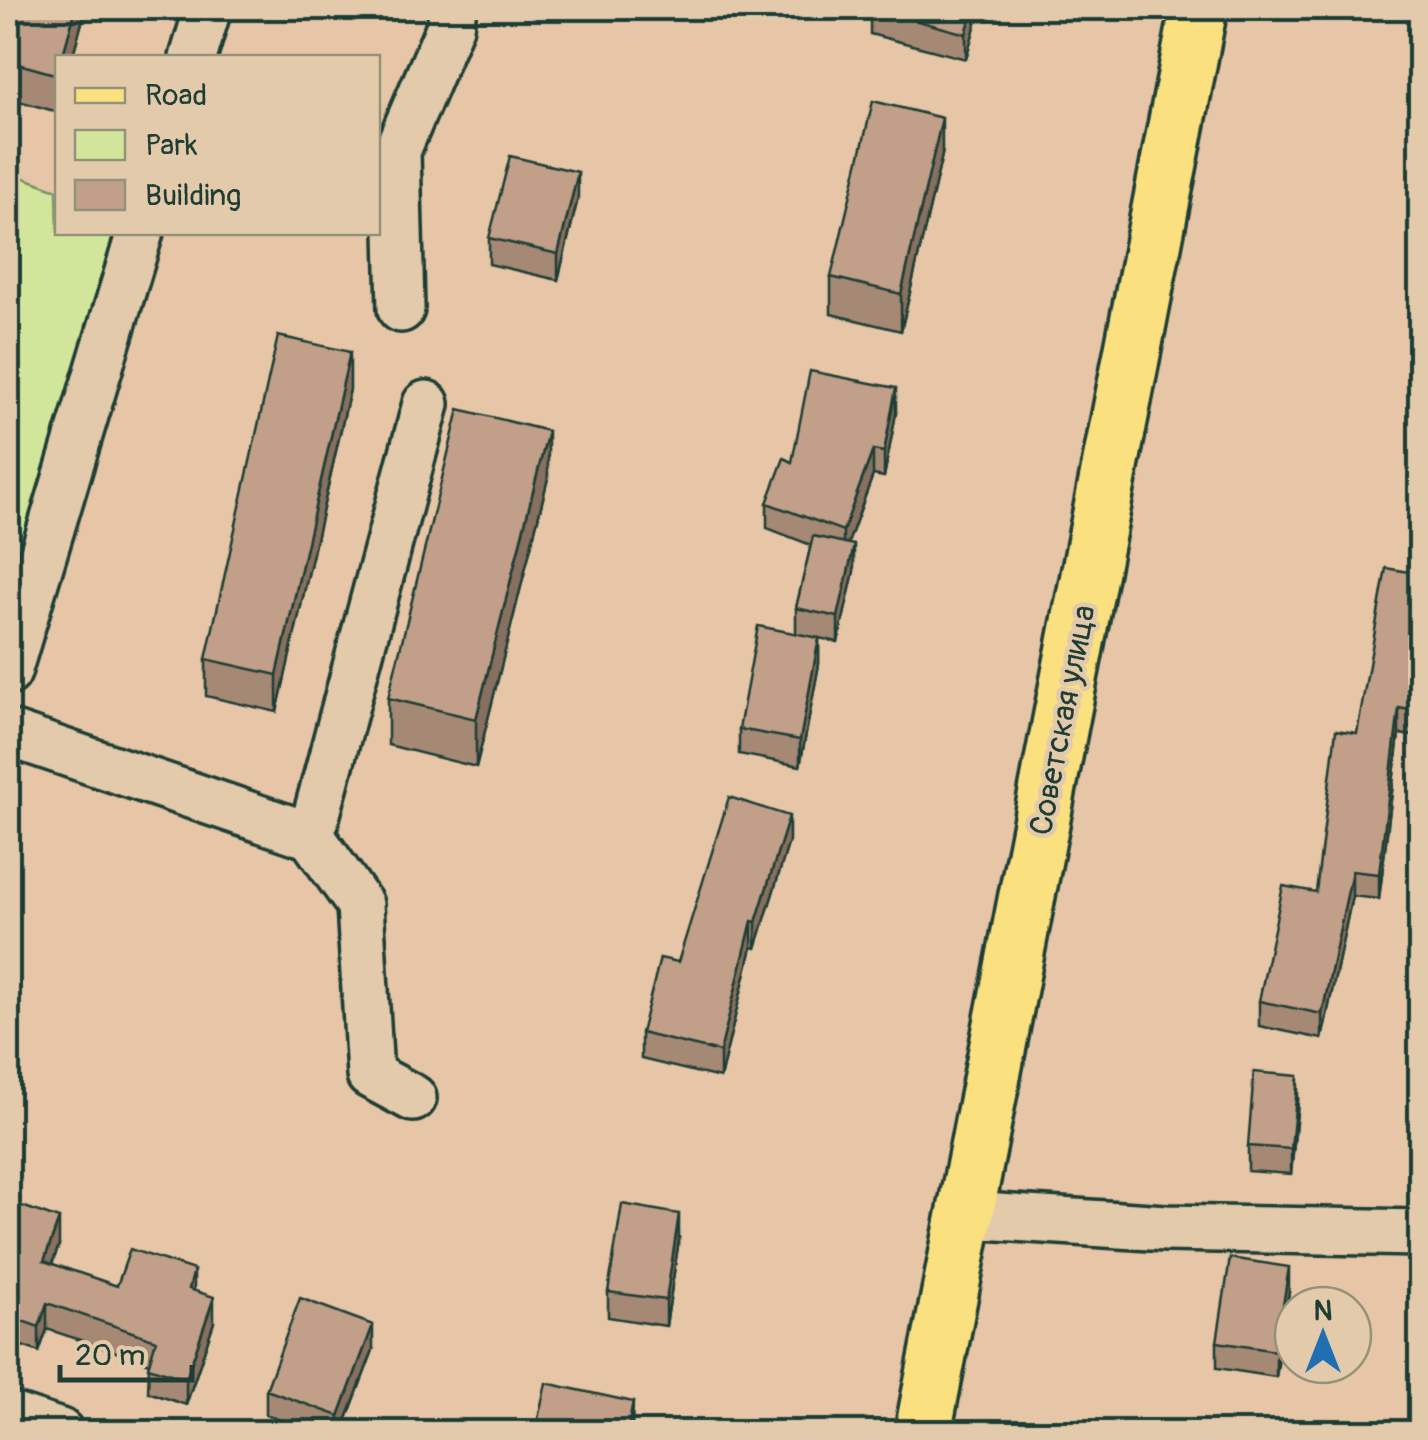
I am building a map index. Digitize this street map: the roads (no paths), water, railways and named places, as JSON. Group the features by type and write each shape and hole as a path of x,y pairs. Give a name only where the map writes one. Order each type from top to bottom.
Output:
{"main road":[{"name":"Советская улица","path":"923,1432 1199,8"}],"street":[{"path":"194,55 208,8"},
{"path":"400,308 398,151 454,8"},
{"path":"8,672 139,235"},
{"path":"311,836 426,404"},
{"path":"8,734 311,836 360,904 370,1075 414,1098"},
{"path":"968,1215 1166,1228 1420,1233"},
{"path":"8,1415 60,1432"}]}
